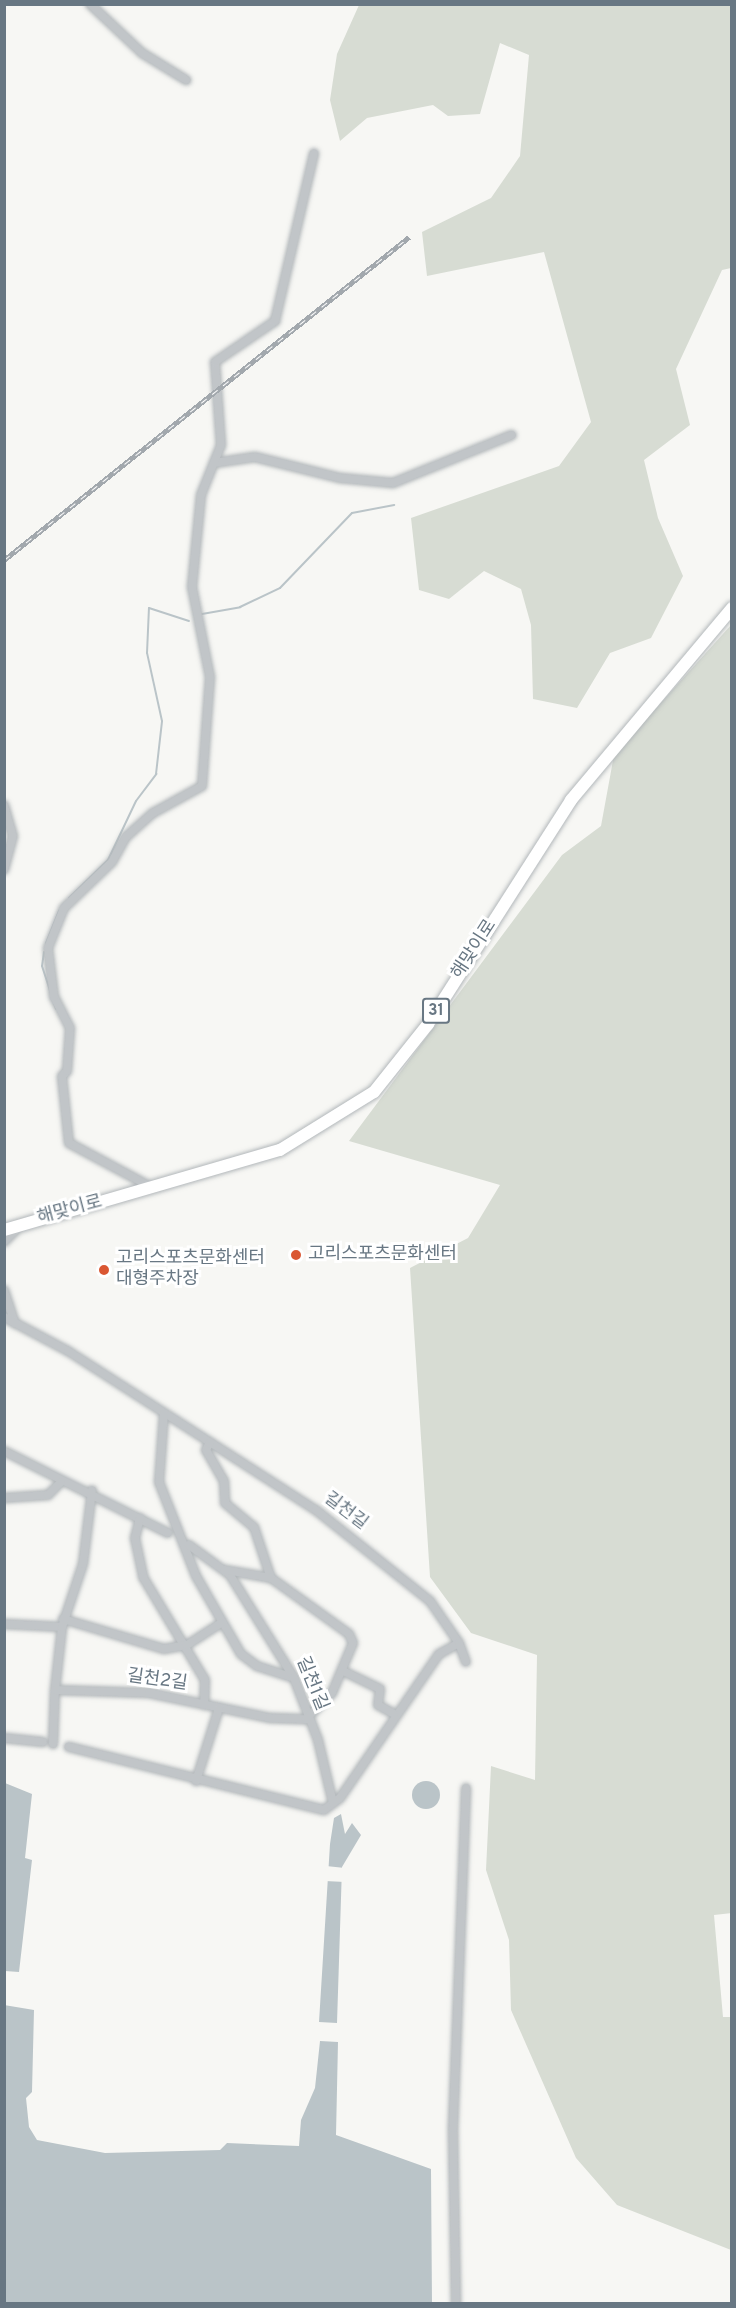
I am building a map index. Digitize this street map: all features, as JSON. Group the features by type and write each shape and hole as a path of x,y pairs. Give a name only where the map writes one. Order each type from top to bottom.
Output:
{"main road":[{"name":"해맞이로","path":"4,1230 280,1150 322,1128 388,1079 572,800 732,608"}],"street":[{"path":"90,4 142,53 186,80"},
{"path":"153,1188 69,1143 62,1076 67,1071 70,1028 51,988 48,948 64,908 112,862 126,837 153,813 202,786 210,677 192,587 201,495 221,445 215,362 275,321 314,153"},
{"path":"214,463 255,457 348,479 393,483 512,435"},
{"path":"4,805 13,836 4,870"},
{"path":"4,1242 23,1224"},
{"path":"4,1290 15,1324"},
{"name":"길천길","path":"4,1317 164,1413 316,1510 430,1601 459,1643 466,1662"},
{"path":"164,1413 159,1482 180,1539 221,1623 249,1660 294,1678"},
{"path":"210,1442 206,1450 224,1481 225,1503 254,1527 271,1578"},
{"path":"4,1451 61,1482 92,1491 168,1533"},
{"path":"4,1498 48,1495 61,1482"},
{"path":"4,1738 48,1743 63,1623 83,1564 92,1491"},
{"path":"140,1518 135,1538 142,1577 187,1645 206,1680 204,1705"},
{"name":"길천1길","path":"189,1545 225,1570 294,1678 306,1719 318,1740 333,1803"},
{"path":"225,1570 271,1578 349,1634 353,1643 332,1693 306,1719"},
{"path":"4,1624 63,1623 164,1648 187,1645 221,1623"},
{"path":"69,1747 196,1781 324,1810 333,1803 394,1714 439,1654 459,1643"},
{"path":"343,1671 380,1689 378,1704 394,1714"},
{"name":"길천2길","path":"55,1690 149,1693 219,1708 306,1719"},
{"path":"196,1781 219,1708"},
{"path":"456,2304 453,2128 466,1788"}],"shaded area":[{"path":"359,5 731,5 731,268 722,270 676,369 690,425 644,460 658,518 683,576 651,638 610,653 577,708 533,699 531,625 521,589 484,571 449,599 419,590 411,518 559,466 591,422 544,252 427,276 422,232 491,198 520,156 529,55 500,43 480,114 448,116 433,105 367,118 340,141 330,100 337,54"},
{"path":"731,625 732,1913 714,1915 723,2017 731,2017 731,2250 617,2205 576,2158 511,2010 509,1940 486,1870 491,1766 535,1780 537,1655 471,1633 430,1577 410,1268 468,1238 500,1185 349,1141 562,855 601,826 614,755"},
{"path":"426,1781 436,1785 440,1795 436,1805 426,1809 416,1805 412,1795 416,1785"},
{"path":"5,1783 32,1794 25,1858 32,1860 19,1972 5,1971"},
{"path":"341,1814 345,1834 352,1823 361,1835 342,1867 337,2023 319,2022 330,1844 334,1818"},
{"path":"4,2005 34,2010 32,2092 26,2098 29,2127 37,2140 105,2153 220,2150 227,2143 299,2146 301,2120 315,2088 320,2041 338,2042 336,2135 431,2169 432,2303 5,2303"}],"pier":[{"path":"326,1866 345,1868 345,1882 325,1881"}],"waterway":[{"path":"202,614 240,607 280,588 352,513 394,505"},
{"path":"69,898 108,860 136,801 156,774 162,721 147,653 149,608 189,621"},
{"path":"46,943 59,910"},
{"path":"44,952 42,966 56,1009"}],"railway":[{"path":"4,560 409,237"}],"place":[{"name":"고리스포츠문화센터","path":"296,1255"},
{"name":"고리스포츠문화센터 대형주차장","path":"104,1270"}]}
